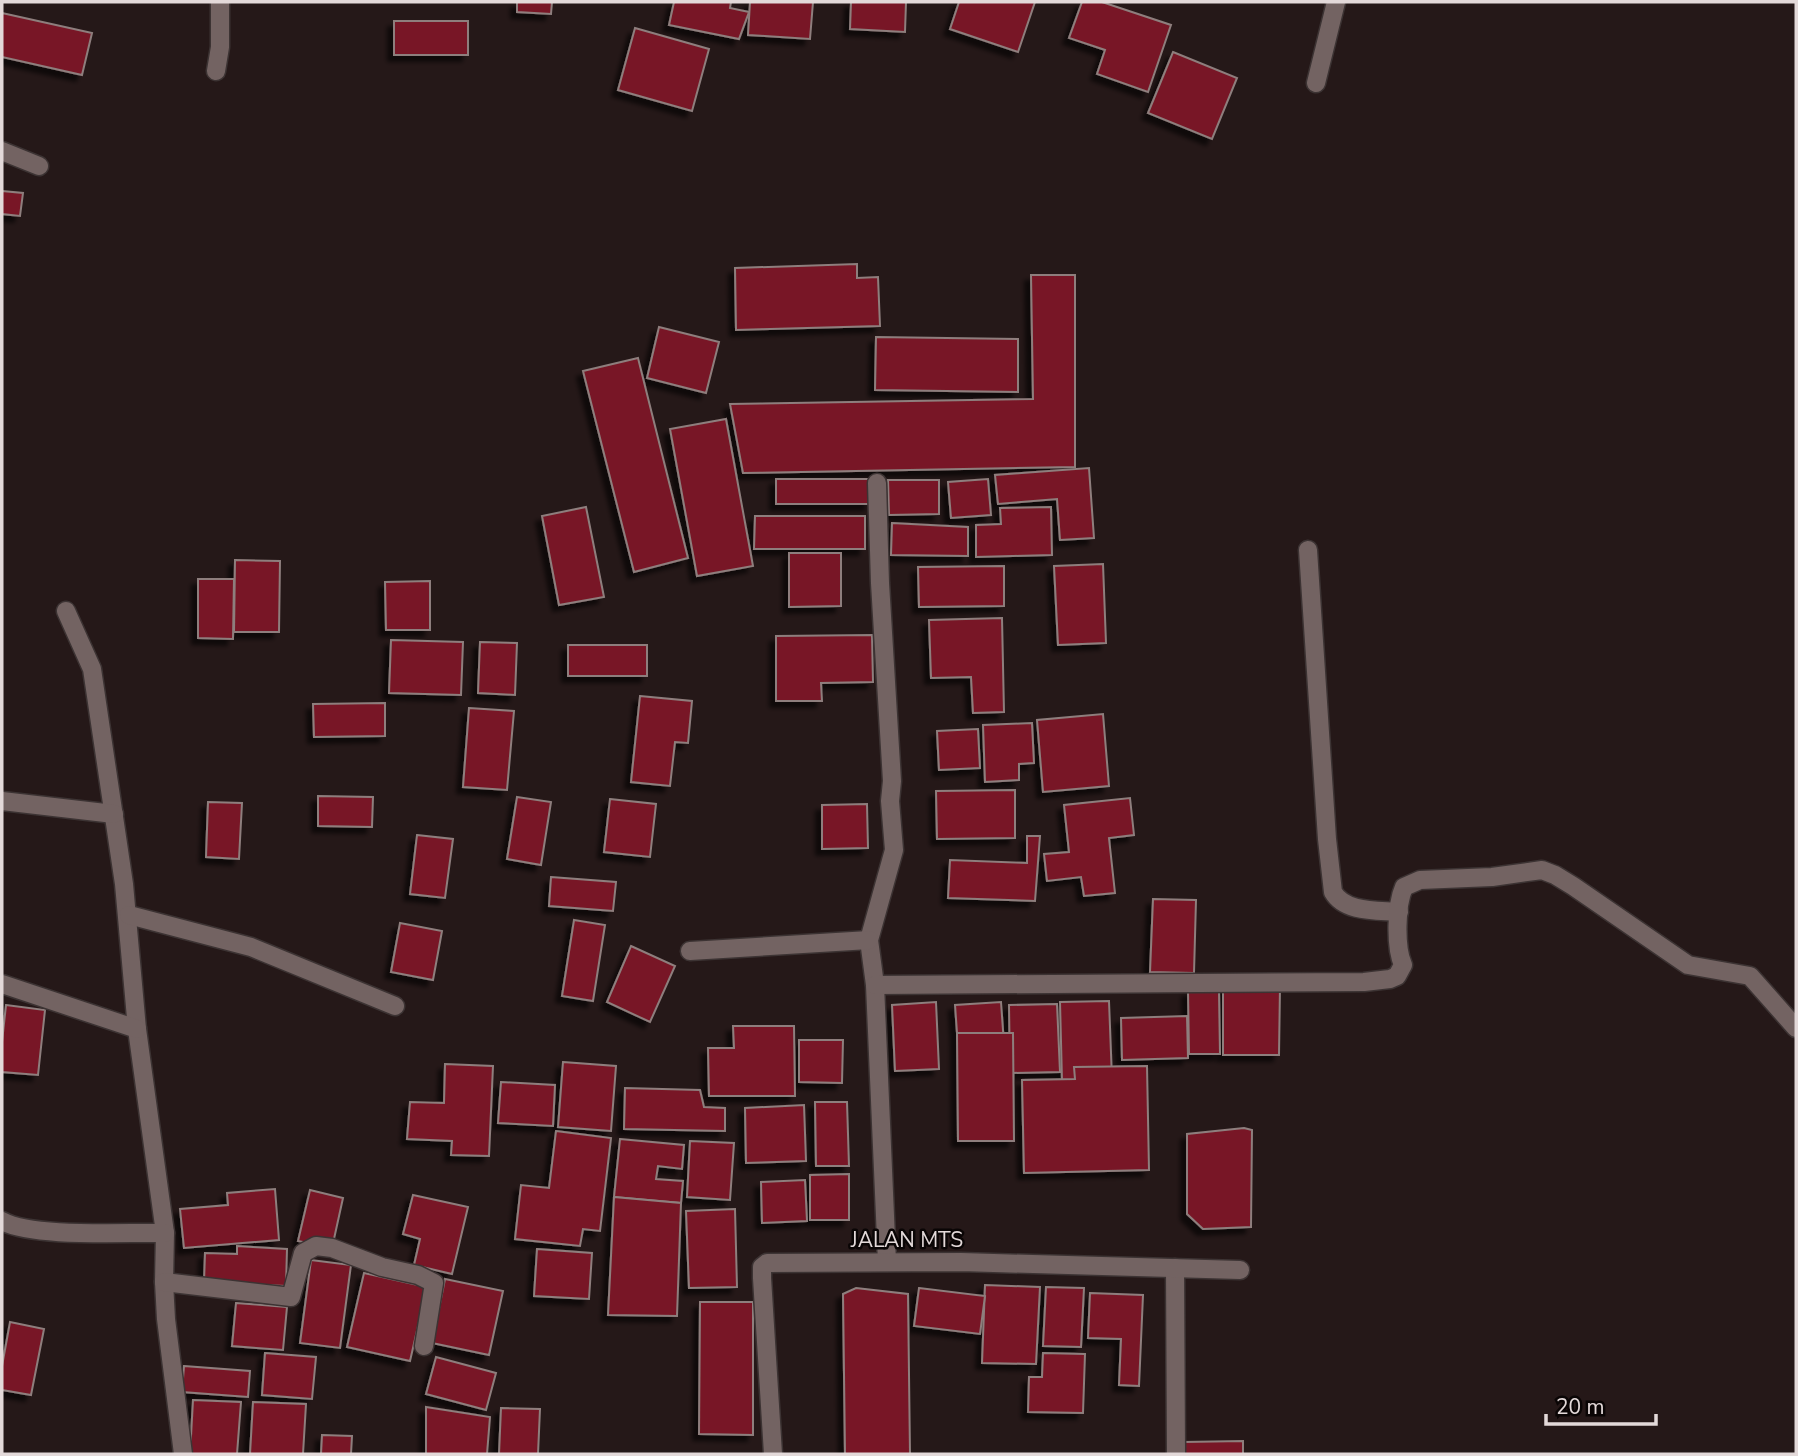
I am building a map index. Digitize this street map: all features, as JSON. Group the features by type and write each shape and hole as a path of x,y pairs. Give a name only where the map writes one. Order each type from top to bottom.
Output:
{"street":[{"path":"216,71 220,47 220,2"},
{"path":"1316,83 1336,2"},
{"path":"2,151 39,166"},
{"path":"877,484 894,850 869,940 875,985 887,1262"},
{"path":"1308,550 1326,839 1333,892 1336,898 1346,905 1399,912"},
{"path":"66,611 92,669 129,915 137,1029 165,1233 164,1282 183,1454"},
{"path":"2,801 114,814"},
{"path":"875,985 1382,981 1396,978 1402,965 1397,953 1399,901 1404,887 1420,880 1492,877 1542,870 1573,886 1688,965 1750,976 1796,1028"},
{"path":"129,915 251,947 395,1006"},
{"path":"690,951 869,940"},
{"path":"2,984 137,1029"},
{"path":"2,1221 12,1227 34,1231 165,1233"},
{"path":"164,1282 291,1297 303,1252 316,1246 332,1248 382,1266 418,1275 435,1283 424,1346"},
{"name":"JALAN MTS","path":"773,1454 762,1267 767,1264 887,1262 1240,1270"},
{"path":"1175,1268 1176,1454"}],"building":[{"path":"517,2 552,2 551,14 517,12"},
{"path":"674,2 731,2 730,8 749,12 739,39 669,25"},
{"path":"750,2 813,2 810,39 748,35"},
{"path":"851,2 906,2 905,32 850,29"},
{"path":"959,2 1035,2 1018,52 950,29"},
{"path":"1082,2 1102,2 1171,25 1148,92 1097,74 1105,50 1069,38"},
{"path":"2,13 92,33 82,75 2,57"},
{"path":"394,21 468,21 468,55 394,55"},
{"path":"635,28 709,49 692,111 618,90"},
{"path":"1173,52 1237,78 1212,139 1148,113"},
{"path":"2,191 23,193 20,216 2,214"},
{"path":"857,264 857,278 878,277 880,326 736,330 735,268"},
{"path":"1031,275 1075,275 1075,467 743,473 730,404 1033,399"},
{"path":"659,327 719,342 706,393 647,378"},
{"path":"876,337 1018,339 1018,392 875,390"},
{"path":"638,358 688,558 634,572 583,371"},
{"path":"726,419 753,566 697,576 670,429"},
{"path":"1089,468 1094,538 1060,540 1057,499 998,504 995,475"},
{"path":"776,479 870,479 870,504 776,504"},
{"path":"988,479 991,515 951,518 948,482"},
{"path":"888,480 939,480 939,514 889,515"},
{"path":"586,507 604,597 559,605 542,516"},
{"path":"1051,507 1052,555 976,557 976,525 1001,524 1000,508"},
{"path":"755,516 865,516 865,549 754,549"},
{"path":"892,523 968,527 968,556 891,555"},
{"path":"789,553 841,553 841,606 789,607"},
{"path":"235,560 280,561 279,632 234,632"},
{"path":"1103,564 1106,643 1058,645 1054,566"},
{"path":"1004,566 1004,606 919,607 918,567"},
{"path":"198,579 234,579 233,639 198,638"},
{"path":"430,581 430,630 386,630 385,582"},
{"path":"1002,618 1004,712 973,713 971,677 931,678 929,620"},
{"path":"872,635 873,682 821,683 822,701 776,701 776,636"},
{"path":"391,640 463,642 461,695 389,693"},
{"path":"480,642 517,643 515,695 478,693"},
{"path":"568,645 647,645 647,676 568,676"},
{"path":"640,696 692,701 688,743 675,742 670,786 631,782"},
{"path":"385,703 385,736 314,737 313,704"},
{"path":"469,708 514,711 507,790 463,787"},
{"path":"1103,714 1109,786 1043,792 1037,720"},
{"path":"1032,723 1034,763 1019,764 1019,780 985,782 983,725"},
{"path":"978,729 980,768 939,770 937,731"},
{"path":"1015,790 1015,838 937,839 936,791"},
{"path":"318,796 373,797 372,827 318,826"},
{"path":"517,797 551,802 541,865 507,859"},
{"path":"1130,798 1134,835 1109,838 1115,893 1084,896 1081,877 1047,881 1044,854 1069,852 1064,805"},
{"path":"610,799 656,804 650,857 604,852"},
{"path":"208,802 242,803 239,859 206,857"},
{"path":"867,804 868,848 822,849 822,805"},
{"path":"417,835 453,839 445,898 410,894"},
{"path":"1027,836 1040,836 1035,901 948,898 950,860 1027,863"},
{"path":"551,877 616,882 613,911 549,906"},
{"path":"1153,899 1196,900 1194,973 1150,972"},
{"path":"574,920 605,925 593,1001 562,996"},
{"path":"400,923 442,931 433,980 391,972"},
{"path":"631,946 675,966 650,1022 607,1002"},
{"path":"1223,987 1280,987 1279,1055 1223,1055"},
{"path":"1219,990 1220,1054 1189,1054 1188,991"},
{"path":"1109,1001 1112,1079 1062,1081 1060,1002"},
{"path":"936,1002 939,1069 895,1071 892,1005"},
{"path":"1001,1002 1006,1072 960,1075 955,1005"},
{"path":"1057,1004 1060,1072 1010,1073 1009,1005"},
{"path":"6,1005 45,1010 38,1075 2,1072"},
{"path":"1187,1016 1188,1058 1122,1060 1121,1018"},
{"path":"733,1026 794,1026 795,1096 709,1096 708,1048 734,1048"},
{"path":"957,1033 1013,1033 1014,1141 958,1141"},
{"path":"799,1040 843,1040 842,1083 799,1082"},
{"path":"563,1062 616,1066 611,1131 558,1127"},
{"path":"445,1064 493,1066 489,1156 451,1155 452,1141 407,1139 410,1102 444,1103"},
{"path":"1147,1066 1149,1170 1024,1173 1022,1080 1075,1079 1074,1067"},
{"path":"501,1082 555,1085 553,1126 498,1123"},
{"path":"625,1088 700,1090 704,1107 725,1108 725,1131 624,1129"},
{"path":"815,1102 847,1102 849,1166 816,1166"},
{"path":"804,1105 806,1161 746,1163 745,1108"},
{"path":"1244,1128 1252,1130 1251,1227 1203,1229 1187,1214 1187,1134"},
{"path":"556,1131 611,1138 600,1231 583,1229 580,1246 515,1239 521,1185 549,1188"},
{"path":"620,1139 684,1145 682,1169 658,1166 656,1179 683,1181 681,1203 614,1197"},
{"path":"690,1141 734,1143 730,1200 687,1197"},
{"path":"849,1174 849,1220 810,1220 810,1175"},
{"path":"805,1180 807,1221 762,1223 761,1182"},
{"path":"275,1189 279,1240 184,1248 180,1209 228,1205 227,1193"},
{"path":"310,1190 343,1198 332,1248 298,1241"},
{"path":"413,1195 468,1207 452,1274 414,1265 420,1239 403,1234"},
{"path":"614,1197 681,1203 677,1316 608,1315"},
{"path":"735,1209 737,1287 689,1288 686,1211"},
{"path":"237,1246 287,1249 286,1286 204,1282 205,1253 237,1254"},
{"path":"537,1249 592,1253 589,1299 534,1296"},
{"path":"311,1260 351,1265 340,1348 300,1343"},
{"path":"364,1273 427,1287 410,1361 347,1347"},
{"path":"445,1279 503,1291 489,1355 432,1343"},
{"path":"985,1285 1040,1287 1036,1364 982,1363"},
{"path":"1046,1287 1084,1288 1081,1347 1043,1346"},
{"path":"856,1288 908,1294 910,1454 845,1454 843,1294"},
{"path":"919,1288 985,1296 980,1334 914,1326"},
{"path":"1090,1293 1143,1295 1139,1386 1119,1385 1121,1339 1088,1338"},
{"path":"700,1302 753,1302 753,1435 699,1434"},
{"path":"236,1303 287,1307 283,1350 232,1346"},
{"path":"10,1322 44,1329 31,1395 2,1390 2,1366"},
{"path":"265,1353 316,1357 312,1399 262,1395"},
{"path":"1043,1353 1085,1354 1083,1413 1028,1412 1029,1377 1042,1377"},
{"path":"436,1357 496,1373 486,1410 426,1394"},
{"path":"184,1366 250,1371 248,1397 182,1392"},
{"path":"193,1400 241,1402 237,1454 190,1454"},
{"path":"253,1402 306,1404 303,1454 250,1454"},
{"path":"426,1407 490,1417 487,1454 426,1454"},
{"path":"501,1408 540,1409 538,1454 499,1454"},
{"path":"322,1435 352,1436 351,1454 321,1454"},
{"path":"1243,1441 1243,1454 1184,1454 1184,1442"}]}
